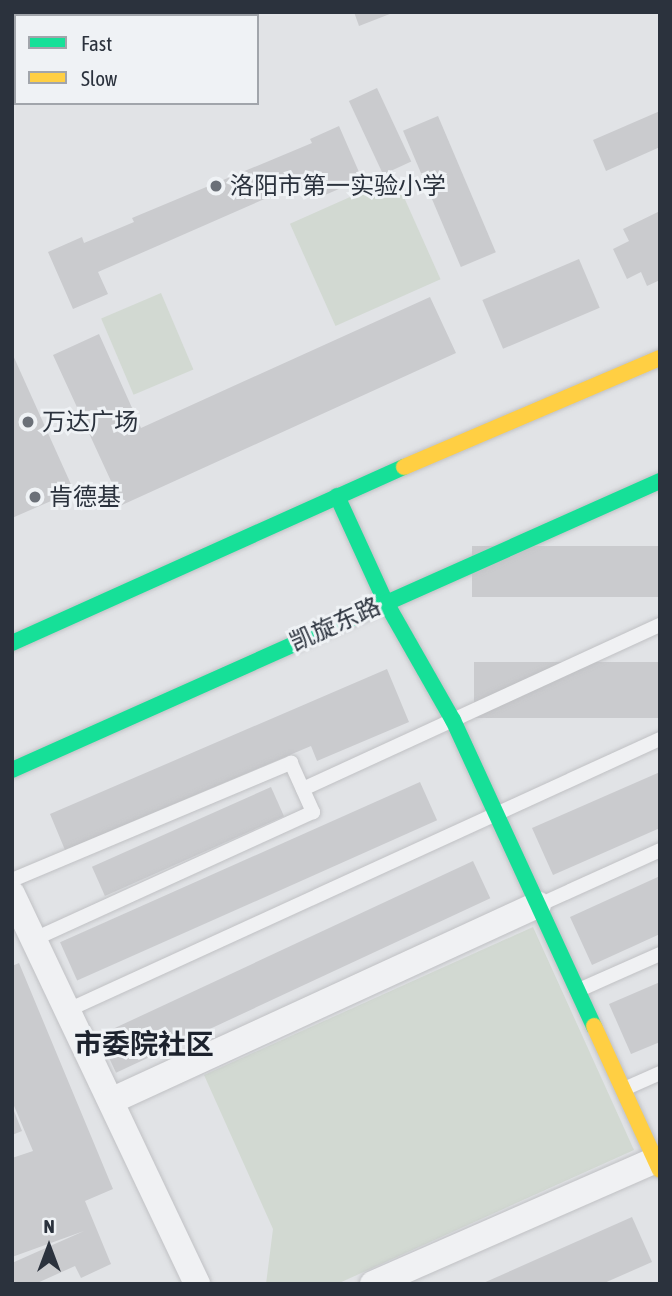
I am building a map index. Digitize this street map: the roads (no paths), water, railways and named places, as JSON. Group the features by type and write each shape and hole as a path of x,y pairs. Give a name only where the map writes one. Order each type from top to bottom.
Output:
{"main road":[{"path":"12,643 337,496 660,358"},
{"name":"凯旋东路","path":"12,770 385,601 660,481"},
{"path":"337,496 385,601 453,720 658,1165"}],"street":[{"path":"12,894 197,1284"},
{"path":"111,1101 538,905"},
{"path":"373,1284 658,1165"}],"lane":[{"path":"303,789 660,625"},
{"path":"68,1010 495,812 660,739"},
{"path":"12,880 291,763 313,812 34,939"},
{"path":"538,905 660,850"},
{"path":"578,990 660,954"},
{"path":"623,1089 660,1073"}],"place":[{"name":"洛阳市第一实验小学","path":"216,186"},
{"name":"万达广场","path":"28,422"},
{"name":"肯德基","path":"35,497"}],"district":[{"name":"市委院社区","path":"144,1044"}]}
